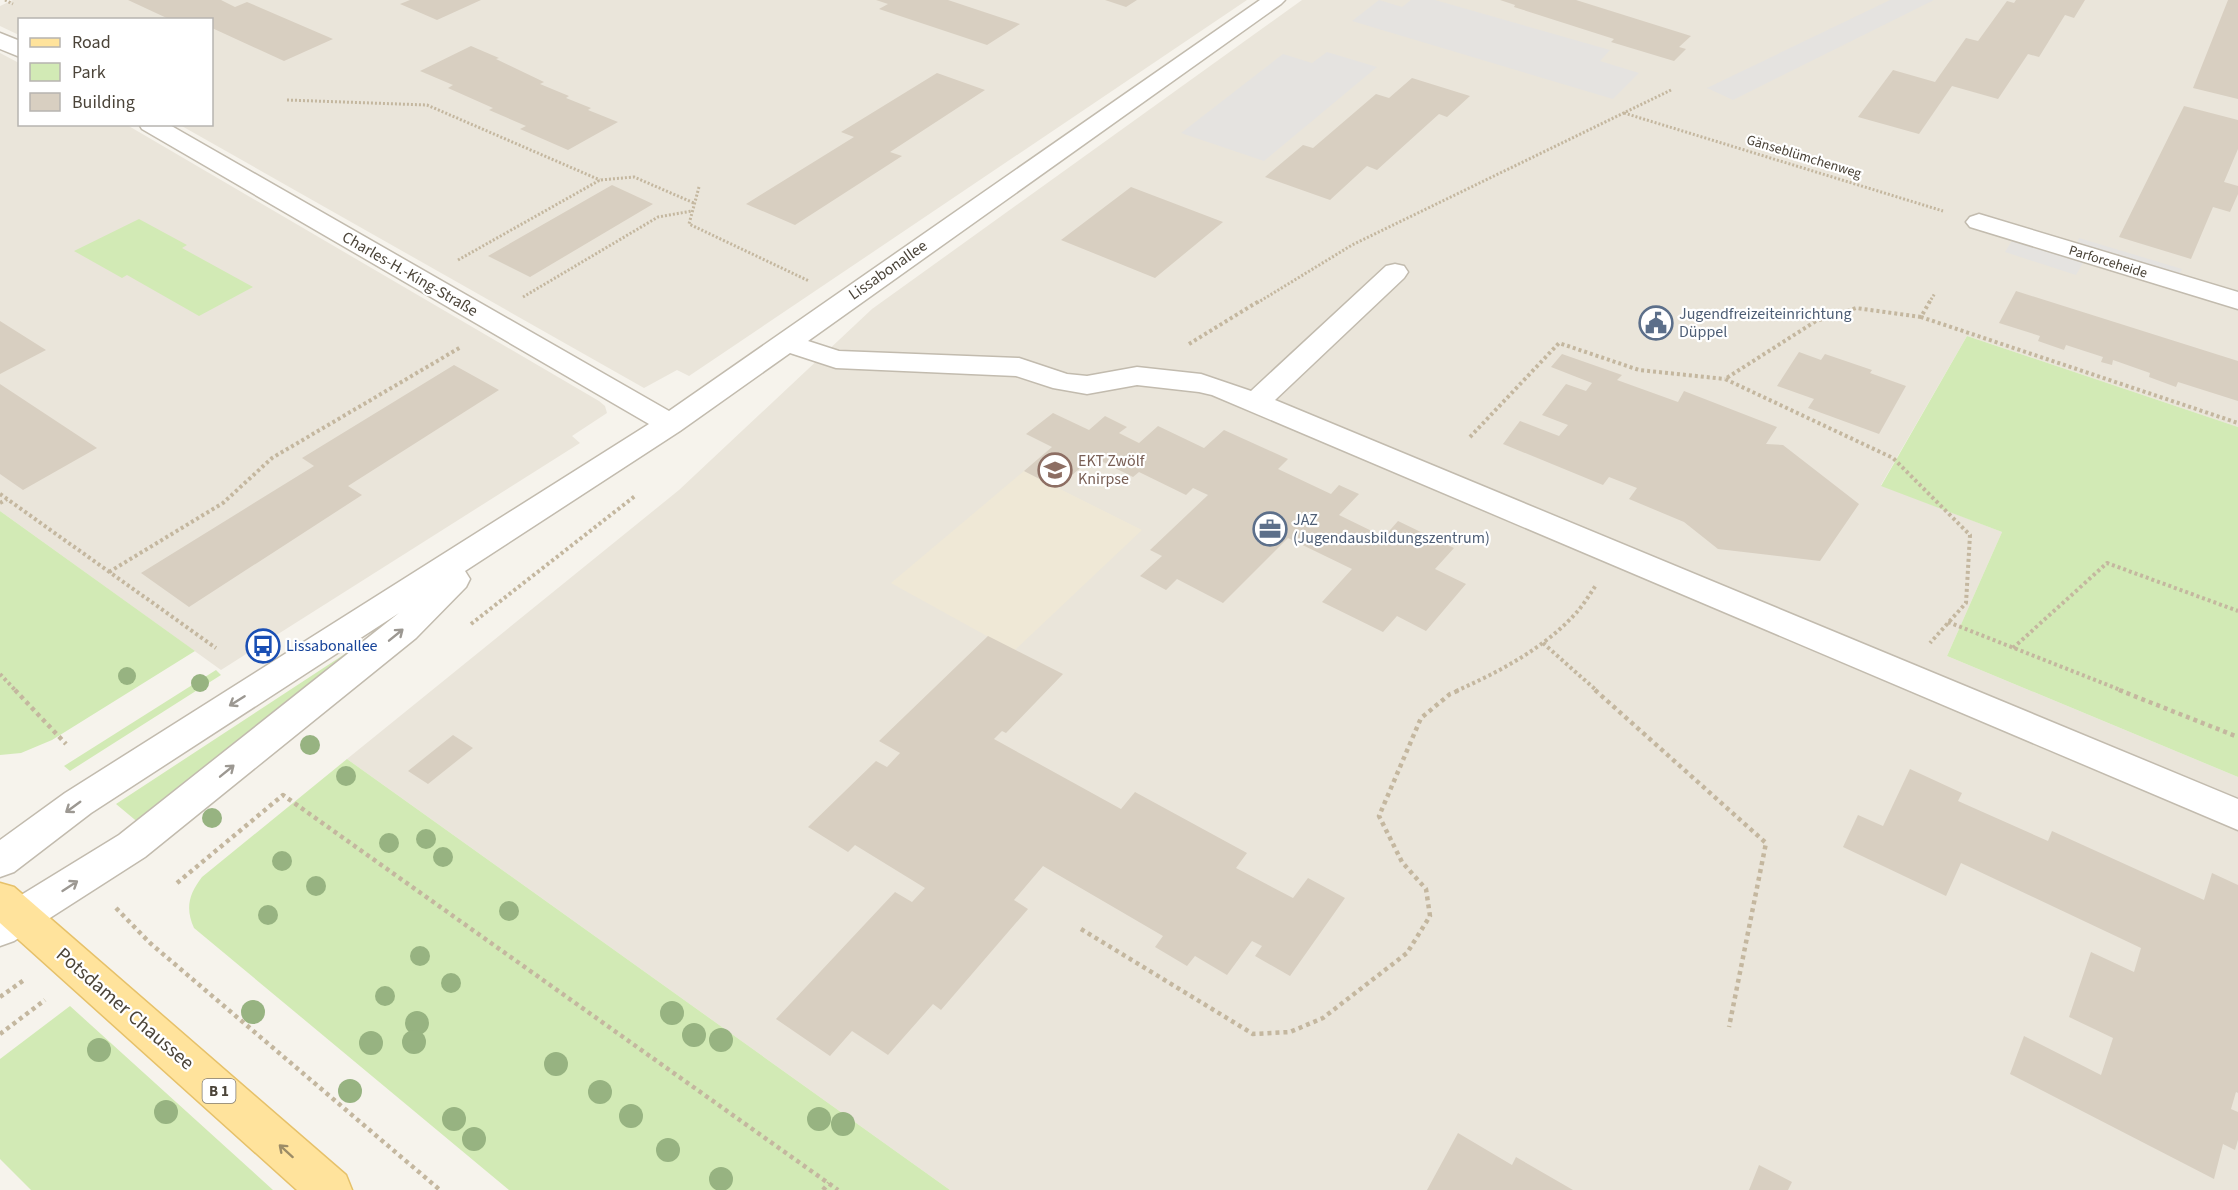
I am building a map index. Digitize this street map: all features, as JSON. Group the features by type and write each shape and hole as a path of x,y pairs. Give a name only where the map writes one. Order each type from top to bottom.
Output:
{"main road":[{"name":"Potsdamer Chaussee","path":"7,915 330,1190"}],"street":[{"name":"Lissabonallee","path":"0,861 78,803 670,424 1274,0"},
{"path":"0,40 18,49"},
{"name":"Charles-H.-King-Straße","path":"153,126 670,424"},
{"name":"Parforceheide","path":"1979,222 2238,301"},
{"path":"1255,403 1395,272"},
{"path":"784,342 836,359 1019,367 1063,382 1087,385 1137,376 1201,383 1222,389 2238,815"},
{"name":"Lissabonallee","path":"7,915 132,846 404,629 498,535"}],"path":[{"path":"6,0 13,4"},
{"name":"Gänseblümchenweg","path":"1671,90 1623,113 1979,222"},
{"path":"287,100 427,105 600,180"},
{"path":"457,260 600,180 634,177 694,203"},
{"path":"699,187 689,224 809,282"},
{"path":"522,297 658,216 692,211"},
{"path":"1921,317 1935,293"},
{"path":"1725,379 1816,321 1856,308 1921,317 2238,423"},
{"path":"1470,437 1559,343 1639,370 1725,379 1893,458 1970,535 1966,603 1905,676"},
{"path":"109,572 223,503 273,458 464,345"},
{"path":"0,494 216,648"},
{"path":"462,632 636,494"},
{"path":"0,503 7,499"},
{"path":"1081,929 1253,1034 1290,1032 1323,1018 1407,953 1430,916 1426,889 1402,862 1378,816 1421,718 1450,694 1489,677 1543,643 1577,612 1617,555"},
{"path":"2013,648 2107,563 2238,612"},
{"path":"1948,622 2238,737"},
{"path":"1543,643 1766,843 1729,1027"},
{"path":"0,674 66,744"},
{"path":"177,883 283,795 838,1190"},
{"path":"150,943 440,1190"},
{"path":"0,997 26,978"},
{"path":"0,1034 47,999"},
{"path":"823,1190 829,1183"}],"shaded area":[{"path":"13,0 1247,0 689,376 677,370 644,388 182,126 213,126 213,18 18,18 18,35 0,26 0,6"},
{"path":"1302,0 2238,0 2238,427 1967,336 1881,485 2002,532 1947,656 2238,777 2238,1190 950,1190 347,759 679,490 872,309"},
{"path":"1379,0 1402,7 1411,0 1435,0 1610,50 1600,61 1639,73 1613,99 1352,21"},
{"path":"1890,0 1934,0 1733,100 1707,88"},
{"path":"1327,52 1377,67 1264,161 1181,133 1283,54 1312,63"},
{"path":"0,53 18,62 18,126 129,126 599,401 605,406 607,413 572,436 580,443 221,670 0,511"},
{"path":"2079,238 2182,269 2178,277 2075,246"},
{"path":"2013,239 2084,261 2076,275 2005,252"},
{"path":"1024,471 1142,530 1014,651 891,583"}],"green space":[{"path":"139,219 187,245 182,248 253,287 199,316 127,275 122,278 74,251"},
{"path":"1967,336 2238,427 2238,777 1947,656 2002,532 1881,486"},
{"path":"0,511 195,651 52,740 21,753 0,755"},
{"path":"368,639 140,824 116,804 357,646"},
{"path":"216,670 221,675 70,771 64,766"},
{"path":"347,759 950,1190 509,1190 194,928 191,921 189,908 191,895 202,877"},
{"path":"70,1006 273,1190 31,1190 0,1159 0,1059"}],"building":[{"path":"128,0 221,0 235,7 247,2 333,39 284,61 213,28 213,18 167,18"},
{"path":"410,0 481,0 437,20 400,4"},
{"path":"876,0 948,0 1020,24 987,45 879,9 888,4"},
{"path":"1105,0 1137,0 1126,7"},
{"path":"1500,0 1576,0 1691,36 1679,47 1686,49 1674,61 1611,42 1614,39 1514,7 1515,5"},
{"path":"2016,0 2085,0 2074,18 2065,15 2039,57 2028,54 1998,99 1952,86 1919,134 1858,117 1893,70 1935,82 1966,38 1978,41 2007,1 2014,3"},
{"path":"2228,0 2238,0 2238,99 2193,88"},
{"path":"471,46 544,82 540,84 569,96 566,98 591,108 588,110 618,122 568,150 520,129 526,126 489,110 493,108 448,88 453,85 420,71"},
{"path":"937,73 985,90 890,152 902,156 795,225 746,204 854,137 841,132"},
{"path":"1412,78 1470,96 1447,117 1439,114 1377,170 1367,166 1330,200 1265,177 1303,145 1313,148 1376,94 1389,98"},
{"path":"2184,106 2238,120 2238,149 2224,182 2238,186 2238,194 2230,212 2213,207 2191,259 2119,237"},
{"path":"612,185 653,204 530,277 488,256"},
{"path":"1131,187 1223,222 1155,278 1061,240"},
{"path":"2016,291 2238,361 2238,401 2178,382 2176,387 2149,377 2150,373 2113,360 2112,365 2101,362 2103,357 2066,345 2064,350 2038,341 2040,336 1999,323"},
{"path":"0,321 46,350 0,374"},
{"path":"1799,352 1821,360 1825,354 1872,370 1870,373 1906,386 1879,434 1808,408 1814,399 1777,386"},
{"path":"1562,354 1622,375 1617,380 1678,402 1684,391 1777,427 1766,444 1783,445 1859,504 1820,561 1718,549 1684,522 1629,499 1637,488 1609,477 1603,485 1503,444 1520,421 1559,436 1568,425 1542,415 1566,384 1586,391 1592,383 1551,367"},
{"path":"454,365 499,390 348,486 362,495 189,607 141,573 314,466 302,458"},
{"path":"0,384 97,448 23,490 0,474"},
{"name":"JAZ (Jugendausbildungszentrum)","path":"1053,413 1089,430 1105,416 1127,427 1119,433 1139,443 1158,426 1204,448 1224,430 1288,459 1278,469 1331,494 1339,485 1359,494 1339,515 1384,537 1398,521 1454,548 1435,569 1466,584 1426,631 1397,616 1383,632 1322,602 1352,569 1288,538 1223,603 1177,579 1166,590 1140,576 1162,556 1150,550 1208,495 1193,488 1186,495 1139,472 1133,477 1093,457 1057,488 1024,471 1052,447 1026,434"},
{"path":"988,636 1063,674 1006,733 1002,731 994,739 1121,809 1135,792 1247,853 1236,868 1293,898 1308,878 1345,898 1290,976 1255,956 1262,946 1252,941 1227,975 1195,956 1187,966 1155,947 1163,936 1043,866 1014,900 1028,909 941,1010 933,1004 888,1055 852,1031 830,1056 776,1019 895,892 912,902 925,888 855,845 848,852 808,827 876,761 887,767 900,753 879,741"},
{"path":"453,735 473,748 428,784 408,771"},
{"path":"1910,769 1962,793 1958,801 2048,841 2052,831 2204,900 2212,873 2238,885 2238,1093 2236,1092 2231,1109 2238,1112 2238,1140 2235,1150 2223,1144 2214,1179 2010,1074 2024,1036 2101,1075 2113,1038 2069,1017 2091,952 2134,972 2141,948 1961,863 1946,896 1843,847 1858,815 1883,826"},
{"path":"1458,1133 1512,1165 1516,1157 1573,1190 1427,1190"},
{"path":"1759,1165 1792,1182 1788,1190 1749,1190"}],"place":[{"name":"Jugendfreizeiteinrichtung Düppel","path":"1656,323"},
{"name":"EKT Zwölf Knirpse","path":"1055,470"},
{"name":"JAZ (Jugendausbildungszentrum)","path":"1270,529"},
{"name":"Lissabonallee","path":"263,646"}]}
